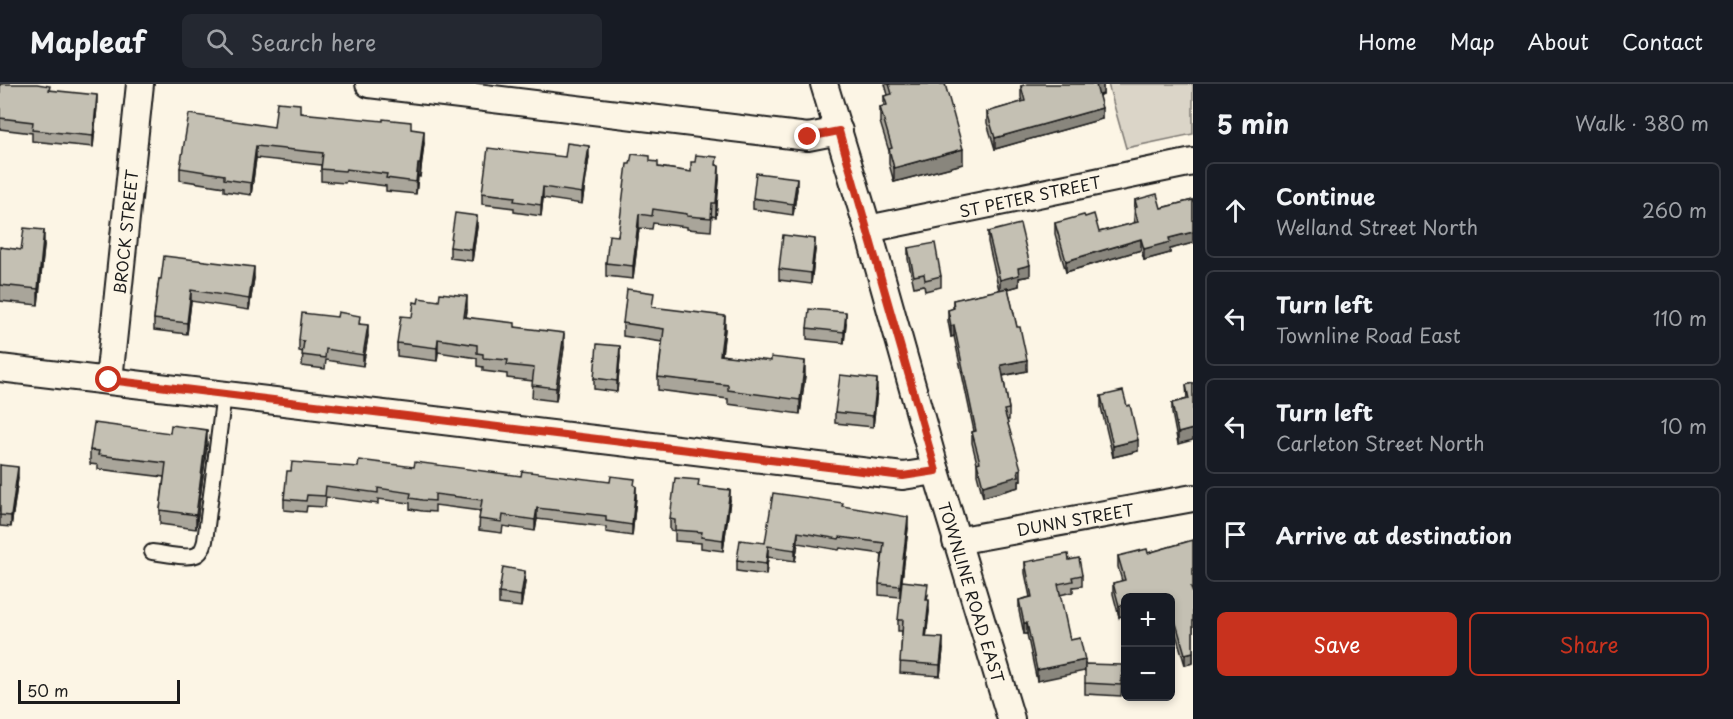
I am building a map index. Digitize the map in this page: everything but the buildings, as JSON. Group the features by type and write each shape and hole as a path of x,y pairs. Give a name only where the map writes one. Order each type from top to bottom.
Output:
{"street":[{"name":"BROCK STREET","path":"109,380 140,84"},
{"path":"369,84 808,137 839,131"},
{"name":"TOWNLINE ROAD EAST","path":"824,84 868,229 956,541 1011,719"},
{"name":"ST PETER STREET","path":"868,229 1193,162"},
{"path":"0,368 903,476 936,471"},
{"name":"DUNN STREET","path":"956,541 1193,498"}],"lane":[{"path":"152,552 190,557 199,554 203,548 224,394"}],"shaded area":[{"path":"1108,84 1193,84 1193,134 1126,148"}],"route":[{"path":"109,380 903,476 936,471 839,131 808,137"}]}
